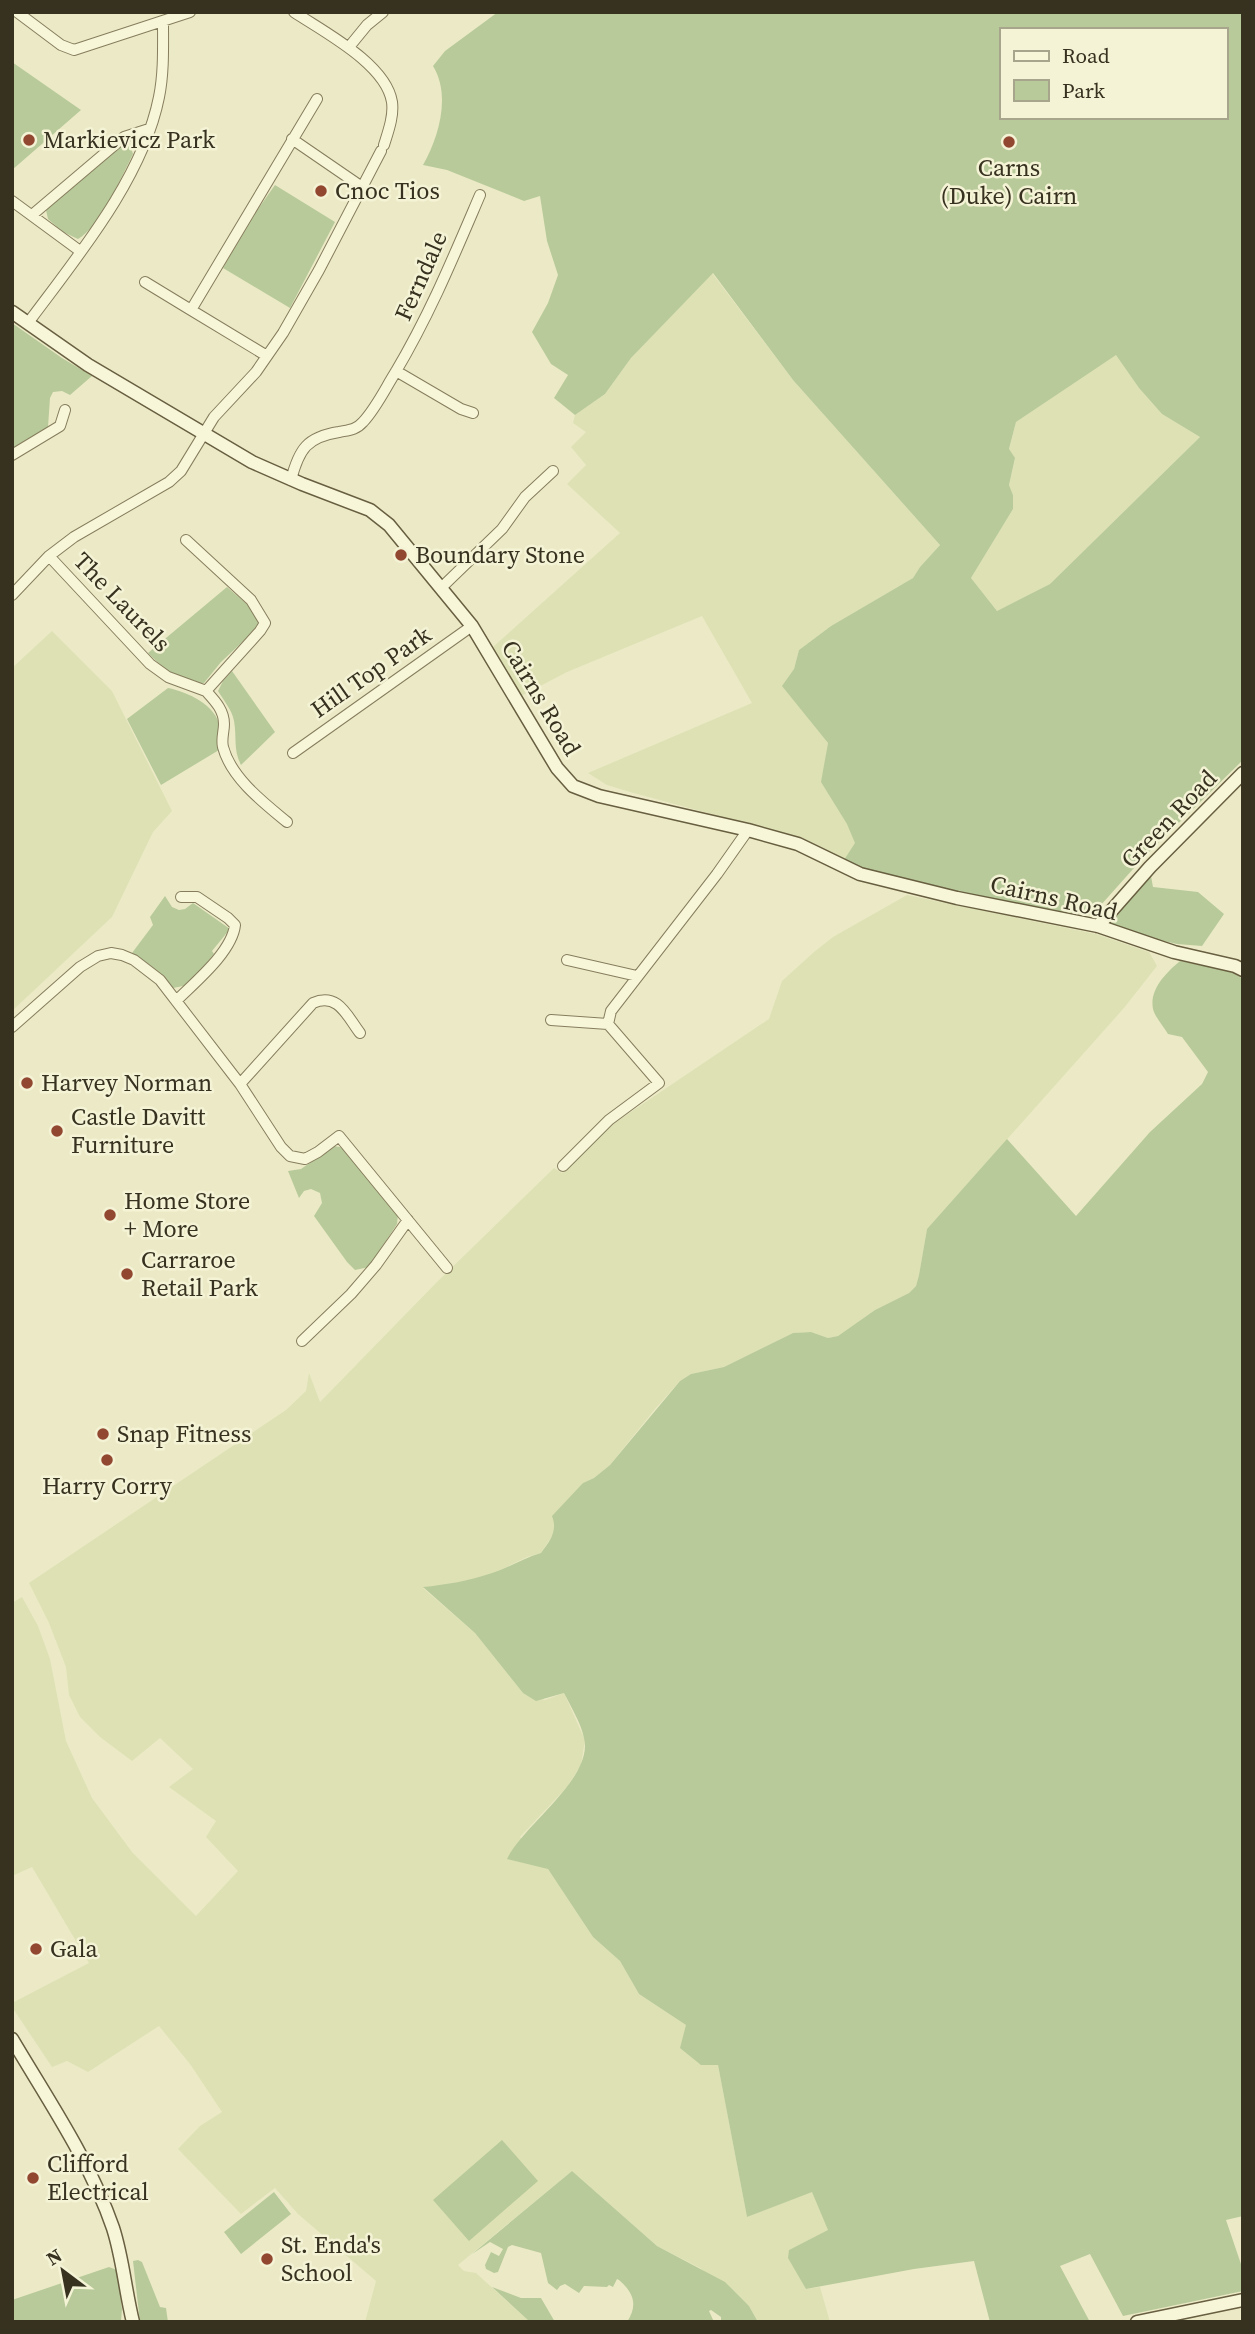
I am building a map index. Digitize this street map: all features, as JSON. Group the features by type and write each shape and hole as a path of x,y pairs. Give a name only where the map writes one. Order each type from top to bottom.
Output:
{"street":[{"path":"17,12 61,45 74,50 190,12"},
{"path":"12,595 49,556 85,531 169,482 181,471 214,417 256,372 283,333 320,270 383,148 391,121 392,102 385,86 349,47 294,12"},
{"path":"349,47 367,25 383,12"},
{"path":"28,323 120,193 136,162 159,96 163,22"},
{"path":"191,310 317,99"},
{"path":"32,215 124,137 149,129"},
{"path":"292,139 362,187"},
{"name":"Ferndale","path":"291,480 307,443 321,435 355,429 378,402 435,302 480,194"},
{"path":"12,201 80,250"},
{"path":"145,282 267,356"},
{"name":"Cairns Road","path":"12,312 88,365 252,462 370,510 390,526 472,626 557,768 573,786 599,796 798,844 860,874 957,898 1098,926 1174,952 1243,970"},
{"path":"396,372 461,409 473,413"},
{"path":"12,455 60,426 65,410"},
{"path":"442,587 502,529 525,497 553,471"},
{"path":"186,540 251,600 265,623 206,691 220,707 224,722 223,746 232,765 267,806 287,822"},
{"name":"The Laurels","path":"49,556 150,664 169,677 206,691"},
{"name":"Hill Top Park","path":"293,753 472,626"},
{"name":"Green Road","path":"1098,926 1150,867 1243,773"},
{"path":"608,1024 611,1011 748,830"},
{"path":"176,1001 223,952 234,936 235,925 197,897 181,897"},
{"path":"12,1027 80,967 98,956 111,953 134,960 160,980 240,1084 290,1156 305,1159 339,1136 447,1268"},
{"path":"567,960 637,976"},
{"path":"240,1084 313,1003 322,999 330,1000 339,1006 360,1033"},
{"path":"551,1020 608,1024 659,1083 609,1120 563,1166"},
{"path":"302,1341 351,1294 376,1265 408,1220"},
{"path":"12,2039 97,2187 123,2264 130,2318"},
{"path":"1137,2322 1243,2300"}],"green space":[{"path":"498,12 1243,12 1243,760 1142,859 1092,915 1045,909 904,882 873,873 844,860 855,843 847,824 821,782 828,743 782,686 794,669 799,650 831,626 913,578 940,545 793,380 713,273 631,358 605,394 575,415 554,398 568,375 551,364 532,332 548,303 558,275 547,241 540,196 524,201 447,170 423,165 434,142 441,116 441,90 433,66 445,51","holes":["1116,355 1139,388 1162,414 1200,437 1050,584 997,611 971,578 1013,509 1013,495 1009,485 1015,458 1009,449 1016,422"]},
{"name":"Markievicz Park","path":"12,62 81,110 12,170"},
{"path":"121,145 131,148 133,154 102,213 78,239 63,232 48,219 46,210"},
{"path":"275,185 335,222 290,308 223,268 251,219"},
{"path":"712,273 793,380 940,545 913,578 831,626 799,650 794,669 783,686 828,743 822,782 858,841 844,860 800,838 607,785 588,773 752,703 702,616 567,672 521,696 493,647 620,533 567,484 586,465 571,447 586,432 573,423 575,415 605,394 631,358"},
{"path":"12,323 92,376 70,395 62,391 53,392 50,398 48,427 12,451"},
{"path":"1116,354 1139,388 1162,414 1200,437 1050,584 997,611 971,578 1013,509 1013,495 1009,485 1015,459 1009,450 1016,422"},
{"path":"227,587 249,606 259,621 253,632 221,662 204,683 187,681 166,670 148,653"},
{"path":"52,631 112,691 172,811 153,832 112,917 12,1011 12,668"},
{"path":"232,671 275,732 241,765 236,749 233,717 218,691"},
{"path":"168,688 192,696 213,712 220,727 219,750 161,785 127,719"},
{"path":"1151,876 1153,887 1198,892 1224,914 1202,946 1177,944 1098,926"},
{"path":"907,895 1096,934 1149,952 1157,966 1124,1008 927,1229 916,1286 909,1293 875,1310 838,1336 828,1338 811,1332 793,1333 724,1367 691,1374 680,1381 655,1409 610,1465 583,1483 555,1523 554,1533 541,1553 492,1574 454,1584 423,1588 475,1633 523,1693 545,1700 564,1693 585,1740 581,1765 567,1787 520,1837 548,1869 593,1937 620,1961 639,1994 686,2025 718,2065 747,2217 812,2191 829,2230 789,2250 806,2289 820,2287 830,2322 758,2322 749,2306 700,2268 657,2246 572,2171 458,2265 464,2271 476,2273 530,2322 365,2322 376,2281 298,2214 275,2188 241,2214 178,2149 200,2126 222,2112 190,2064 159,2026 88,2072 67,2061 52,2067 12,2007 12,2003 89,1963 32,1867 12,1876 12,1603 22,1597 38,1626 50,1659 66,1741 92,1798 132,1852 196,1916 238,1871 206,1837 216,1821 169,1787 193,1769 160,1738 132,1761 100,1737 80,1717 69,1695 66,1667 49,1623 29,1583 286,1410 306,1391 309,1373 320,1402 436,1283 554,1168 562,1173 613,1124 769,1019 782,981 814,952 833,937"},
{"path":"165,896 172,907 185,909 193,903 230,929 212,951 214,954 188,985 173,988 151,966 132,953 153,925 150,917"},
{"path":"1180,961 1232,972 1243,979 1243,2216 1226,2220 1243,2270 1243,2291 1123,2316 1090,2254 1060,2266 1090,2322 990,2322 974,2261 806,2289 788,2258 789,2250 828,2230 812,2192 747,2217 718,2065 701,2065 680,2048 686,2025 639,1994 620,1961 593,1937 548,1869 507,1859 569,1785 579,1769 584,1753 583,1732 564,1693 536,1701 523,1693 475,1633 423,1587 496,1572 541,1553 554,1531 552,1516 583,1483 610,1465 680,1381 691,1374 724,1367 793,1333 811,1332 828,1338 838,1336 875,1310 909,1293 916,1286 927,1229 1007,1139 1076,1216 1150,1132 1202,1084 1208,1072 1182,1037 1168,1034 1153,1009 1156,988"},
{"path":"334,1146 345,1148 398,1215 397,1224 369,1267 355,1270 347,1262 314,1216 322,1203 320,1193 311,1189 304,1191 299,1198 288,1171 301,1169"},
{"path":"502,2140 538,2181 469,2241 433,2200"},
{"path":"572,2171 657,2246 725,2282 749,2306 758,2322 721,2322 721,2317 711,2310 709,2311 714,2322 627,2322 633,2300 619,2280 617,2279 613,2287 584,2286 579,2293 565,2284 557,2290 548,2283 541,2253 512,2245 508,2247 498,2272 486,2269 491,2252 499,2256 503,2249 490,2242 472,2254"},
{"path":"274,2192 291,2214 241,2254 224,2232"},
{"path":"133,2261 142,2262 160,2307 166,2308 168,2322 140,2322"},
{"path":"109,2267 117,2270 121,2322 12,2322 12,2300"},
{"path":"492,2287 521,2298 541,2298 555,2322 530,2322"}],"place":[{"name":"Markievicz Park","path":"29,140"},
{"name":"Carns (Duke) Cairn","path":"1009,142"},
{"name":"Cnoc Tios","path":"321,191"},
{"name":"Boundary Stone","path":"401,555"},
{"name":"Harvey Norman","path":"27,1083"},
{"name":"Castle Davitt Furniture","path":"57,1131"},
{"name":"Home Store + More","path":"110,1215"},
{"name":"Carraroe Retail Park","path":"127,1274"},
{"name":"Snap Fitness","path":"103,1434"},
{"name":"Harry Corry","path":"107,1460"},
{"name":"Gala","path":"36,1949"},
{"name":"Clifford Electrical","path":"33,2178"},
{"name":"St. Enda's School","path":"267,2259"}]}
